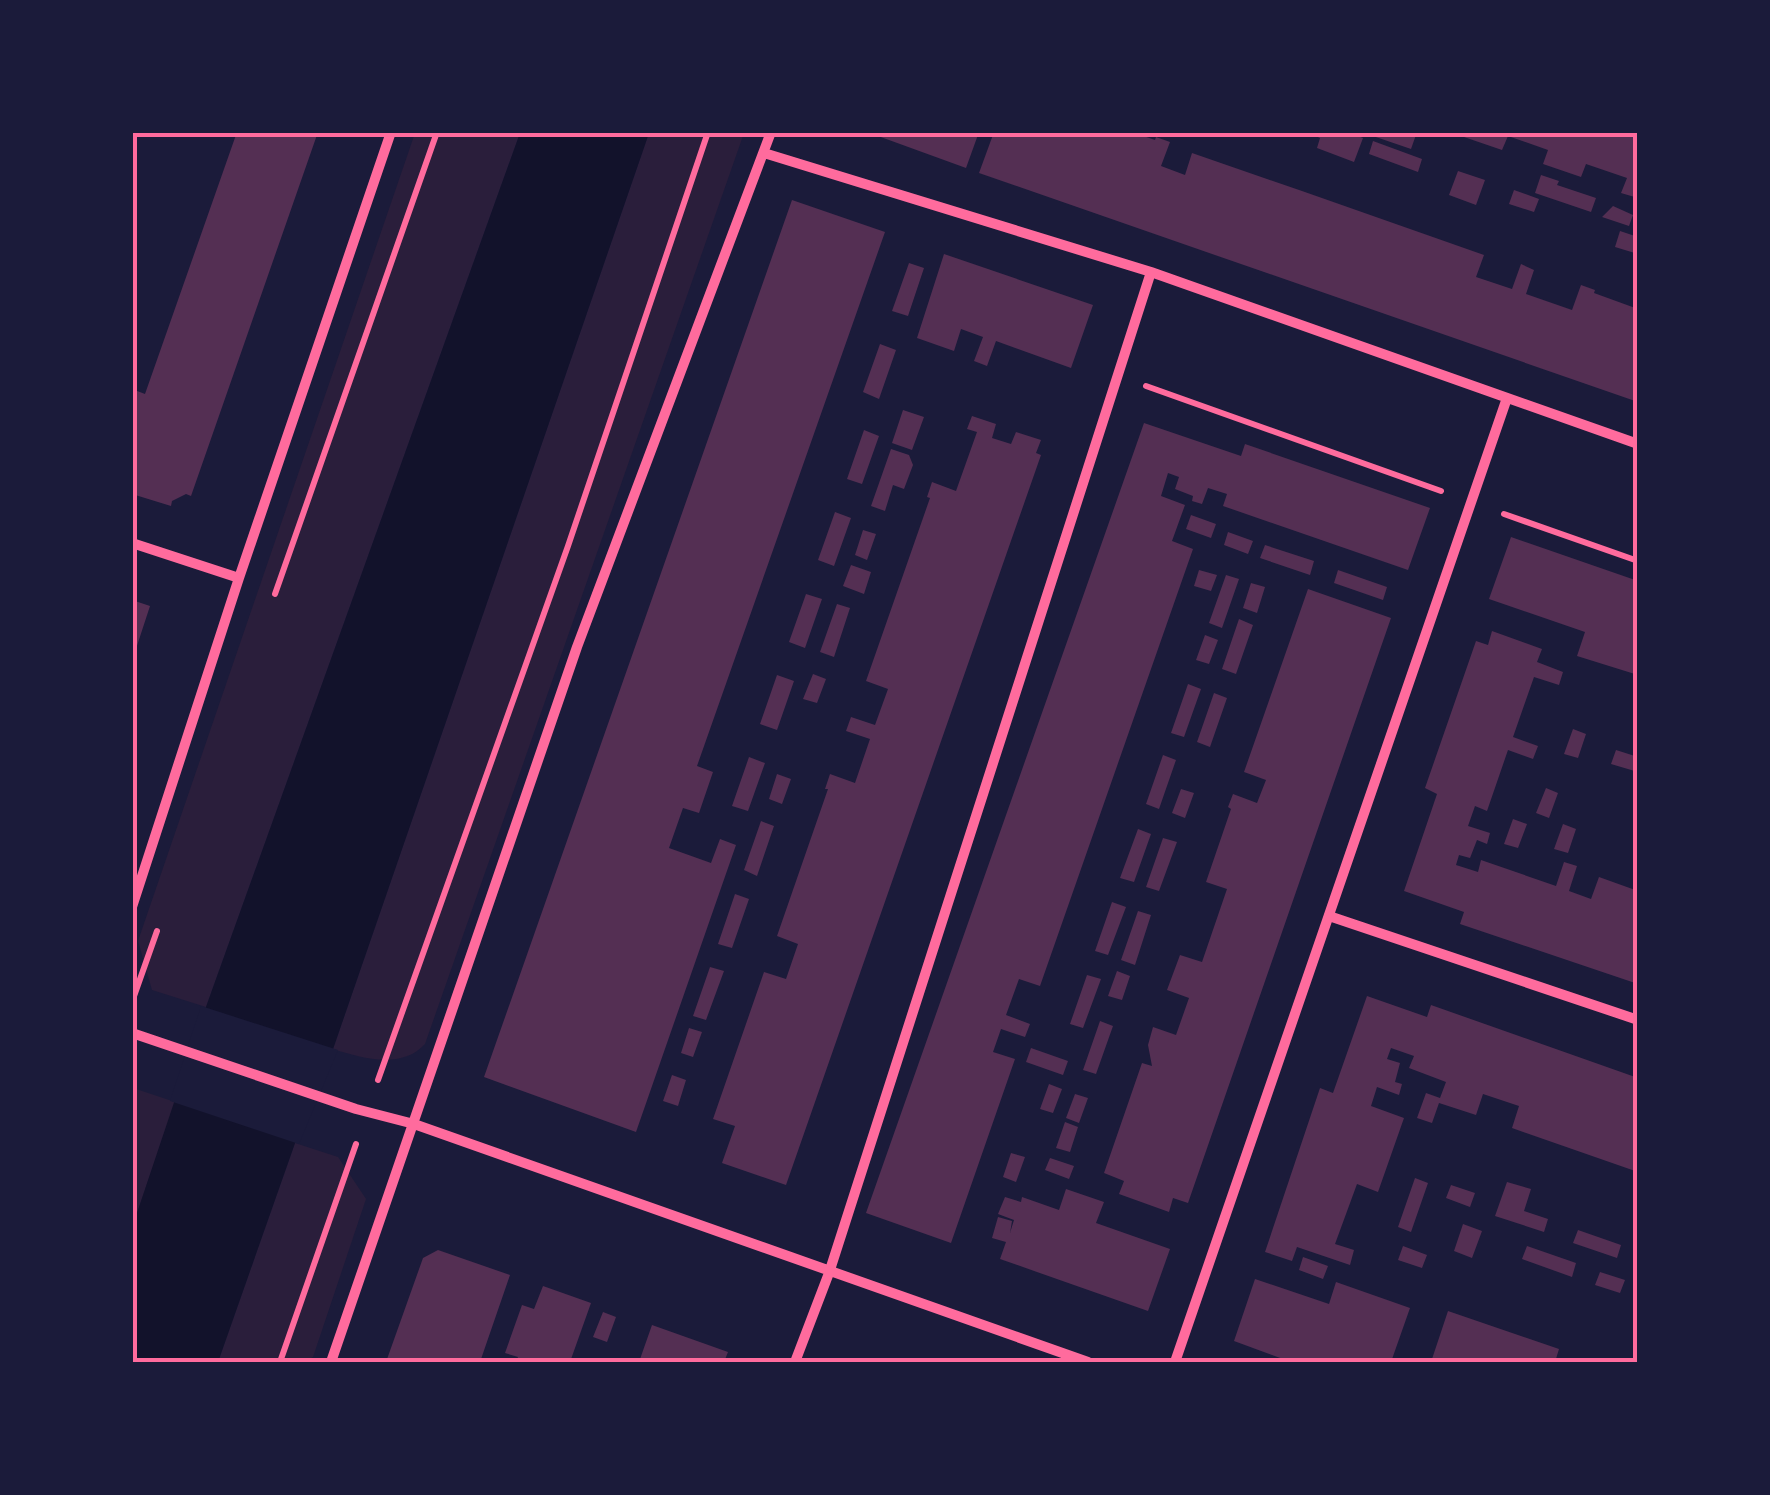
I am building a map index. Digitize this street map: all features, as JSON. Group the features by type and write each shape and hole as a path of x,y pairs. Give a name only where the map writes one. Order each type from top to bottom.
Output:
{"street":[{"path":"132,907 391,132"},
{"path":"331,1362 577,647 771,132"},
{"path":"764,153 1151,272 1638,444"},
{"path":"794,1362 828,1272 1151,272"},
{"path":"1175,1362 1507,398"},
{"path":"132,543 239,578"},
{"path":"1329,916 1638,1020"},
{"path":"134,1033 361,1110 414,1124 1088,1362"}],"path":[{"path":"272,604 437,132"},
{"path":"280,1362 361,1110 568,546 708,132"},
{"path":"1117,376 1638,561"},
{"path":"132,1000 159,924"}],"shaded area":[{"path":"415,133 520,133 206,1007 152,990 138,941"},
{"path":"520,133 649,133 333,1049 295,1143 218,1362 133,1362 133,1225 206,1007"},
{"path":"649,133 744,133 425,1044 405,1057 381,1060 333,1049"},
{"path":"133,1088 175,1102 133,1225"},
{"path":"295,1143 338,1157 366,1199 313,1357 304,1362 218,1362"}],"pier":[{"path":"201,1006 338,1050 299,1144 170,1101"}],"building":[{"path":"237,132 318,132 191,496 186,494 172,501 171,506 132,494 132,389 145,394"},
{"path":"867,132 979,132 966,168"},
{"path":"994,132 1132,132 1155,140 1156,137 1170,142 1161,166 1185,175 1192,153 1484,255 1476,277 1512,289 1521,264 1534,270 1526,294 1572,310 1581,285 1595,290 1594,293 1638,309 1638,402 979,173"},
{"path":"1307,132 1348,132 1363,138 1354,162 1317,148 1320,138"},
{"path":"1417,132 1411,149 1370,135"},
{"path":"1466,132 1638,132 1638,198 1621,193 1627,178 1586,164 1581,177 1543,164 1548,150 1508,136 1502,150 1464,137"},
{"path":"1373,141 1422,159 1418,172 1369,154"},
{"path":"1458,171 1485,180 1476,205 1449,195"},
{"path":"1541,175 1559,181 1557,185 1596,198 1591,212 1535,193"},
{"path":"1514,190 1539,199 1534,212 1509,204"},
{"path":"792,200 885,232 697,766 713,772 699,813 683,808 669,848 711,863 720,839 736,845 636,1132 484,1077"},
{"path":"1613,206 1633,215 1629,226 1602,217"},
{"path":"1620,231 1638,237 1638,254 1615,247"},
{"path":"944,254 1093,305 1071,368 996,341 987,366 974,361 983,337 961,329 954,351 917,338"},
{"path":"909,263 924,268 908,316 892,311"},
{"path":"880,344 896,350 879,399 863,392"},
{"path":"903,410 924,417 912,450 892,443"},
{"path":"972,416 996,424 992,438 1011,444 1016,432 1041,440 1036,453 1041,455 786,1185 722,1163 735,1126 713,1119 764,972 786,979 798,944 777,936 825,789 830,774 855,783 870,739 846,731 851,717 875,725 888,689 866,681 930,498 927,497 932,482 956,491 977,432 967,429"},
{"path":"1144,423 1241,456 1245,444 1430,508 1408,570 1223,506 1227,494 1208,488 1202,504 1192,501 1193,496 1175,489 1179,477 1168,473 1161,496 1185,505 1172,541 1193,549 1040,986 1019,979 1006,1015 1030,1024 1025,1037 1001,1029 993,1052 1015,1059 951,1243 866,1213"},
{"path":"864,430 879,436 862,484 847,479"},
{"path":"891,449 909,455 913,465 904,489 893,485 885,511 871,506"},
{"path":"835,512 851,518 834,566 818,560"},
{"path":"1191,515 1216,524 1211,538 1186,529"},
{"path":"863,530 876,534 867,560 855,555"},
{"path":"1228,532 1253,541 1248,554 1224,545"},
{"path":"1511,537 1638,581 1638,675 1577,656 1585,632 1489,599"},
{"path":"1265,545 1314,561 1310,575 1260,558"},
{"path":"851,565 871,572 864,594 843,586"},
{"path":"1199,570 1217,575 1211,591 1194,586"},
{"path":"1338,570 1387,587 1383,600 1334,583"},
{"path":"1226,575 1239,579 1222,628 1209,623"},
{"path":"1251,583 1265,587 1257,613 1243,608"},
{"path":"1308,589 1391,618 1188,1203 1173,1198 1169,1212 1119,1194 1124,1181 1104,1173 1142,1063 1152,1066 1148,1045 1153,1027 1176,1035 1189,998 1167,990 1180,955 1202,962 1227,889 1206,882 1233,794 1257,803 1266,780 1244,772"},
{"path":"806,594 822,599 805,648 789,642"},
{"path":"132,600 150,606 133,658 132,658"},
{"path":"837,604 850,608 834,657 820,652"},
{"path":"1239,619 1253,625 1236,674 1222,669"},
{"path":"1492,631 1542,649 1537,662 1563,672 1559,685 1534,677 1513,737 1538,746 1533,759 1508,750 1487,811 1475,806 1468,826 1490,833 1487,844 1477,840 1470,858 1459,855 1456,865 1478,872 1481,860 1556,886 1564,862 1577,866 1569,891 1591,899 1599,877 1638,891 1638,984 1460,924 1464,912 1404,891 1437,794 1425,788 1476,641 1488,645"},
{"path":"1205,635 1218,640 1209,664 1196,660"},
{"path":"813,674 826,679 817,703 803,699"},
{"path":"777,675 794,681 777,730 760,724"},
{"path":"1188,684 1201,689 1184,737 1171,733"},
{"path":"1214,693 1227,698 1210,747 1197,742"},
{"path":"1573,729 1586,734 1578,758 1564,754"},
{"path":"1616,750 1638,757 1638,772 1611,764"},
{"path":"1163,755 1176,760 1159,809 1146,804"},
{"path":"749,757 765,763 748,811 732,806"},
{"path":"777,774 791,779 782,804 769,799"},
{"path":"1546,788 1558,793 1549,818 1536,813"},
{"path":"1181,789 1194,793 1185,818 1172,813"},
{"path":"1513,819 1527,824 1518,848 1504,844"},
{"path":"761,821 774,826 757,876 744,870"},
{"path":"1563,824 1576,829 1568,853 1554,849"},
{"path":"1138,829 1151,834 1134,882 1120,878"},
{"path":"1163,838 1177,842 1159,891 1146,887"},
{"path":"735,894 749,899 732,948 718,944"},
{"path":"1112,902 1126,907 1108,955 1095,951"},
{"path":"1138,911 1151,915 1135,965 1121,960"},
{"path":"710,967 724,971 706,1020 693,1016"},
{"path":"1117,971 1130,976 1122,1000 1108,996"},
{"path":"1087,975 1101,979 1083,1028 1070,1024"},
{"path":"1367,996 1427,1017 1431,1005 1638,1078 1638,1172 1512,1128 1519,1106 1483,1094 1476,1115 1439,1103 1432,1123 1417,1118 1426,1093 1440,1098 1446,1082 1409,1068 1414,1056 1391,1048 1387,1059 1400,1063 1395,1082 1402,1084 1399,1095 1377,1087 1371,1106 1404,1118 1378,1192 1357,1184 1335,1244 1354,1250 1350,1265 1297,1247 1292,1261 1265,1252 1320,1088 1333,1093"},
{"path":"1100,1021 1113,1026 1096,1074 1083,1070"},
{"path":"689,1028 702,1032 693,1057 681,1053"},
{"path":"1031,1048 1068,1061 1063,1075 1026,1062"},
{"path":"672,1075 686,1080 678,1106 663,1101"},
{"path":"1049,1084 1062,1089 1053,1113 1040,1109"},
{"path":"1075,1094 1088,1098 1079,1123 1066,1118"},
{"path":"1065,1122 1078,1127 1070,1152 1056,1148"},
{"path":"1011,1153 1025,1157 1016,1182 1003,1177"},
{"path":"1050,1158 1074,1166 1069,1179 1045,1170"},
{"path":"1415,1178 1428,1183 1411,1232 1398,1227"},
{"path":"1507,1182 1531,1189 1524,1211 1548,1219 1544,1232 1495,1216"},
{"path":"1451,1185 1475,1193 1470,1207 1446,1198"},
{"path":"1066,1189 1104,1202 1096,1223 1170,1249 1148,1311 1000,1259 1006,1242 992,1238 998,1217 1012,1221 1010,1233 1014,1220 998,1214 1005,1197 1021,1202 1022,1197 1059,1210"},
{"path":"1463,1224 1482,1231 1472,1258 1454,1251"},
{"path":"1578,1230 1621,1245 1617,1258 1573,1243"},
{"path":"1403,1246 1427,1255 1422,1268 1398,1260"},
{"path":"1527,1246 1576,1263 1572,1277 1522,1259"},
{"path":"438,1250 510,1275 480,1362 386,1362 423,1258"},
{"path":"1303,1257 1328,1266 1323,1279 1299,1270"},
{"path":"1600,1272 1625,1280 1620,1293 1595,1285"},
{"path":"1255,1279 1329,1304 1336,1282 1410,1308 1391,1362 1291,1362 1234,1341"},
{"path":"543,1286 591,1303 570,1362 516,1362 518,1357 505,1353 522,1305 534,1309"},
{"path":"1448,1311 1559,1349 1555,1362 1431,1362"},
{"path":"603,1312 616,1317 607,1342 593,1337"},
{"path":"652,1325 728,1352 724,1362 639,1362"}]}
